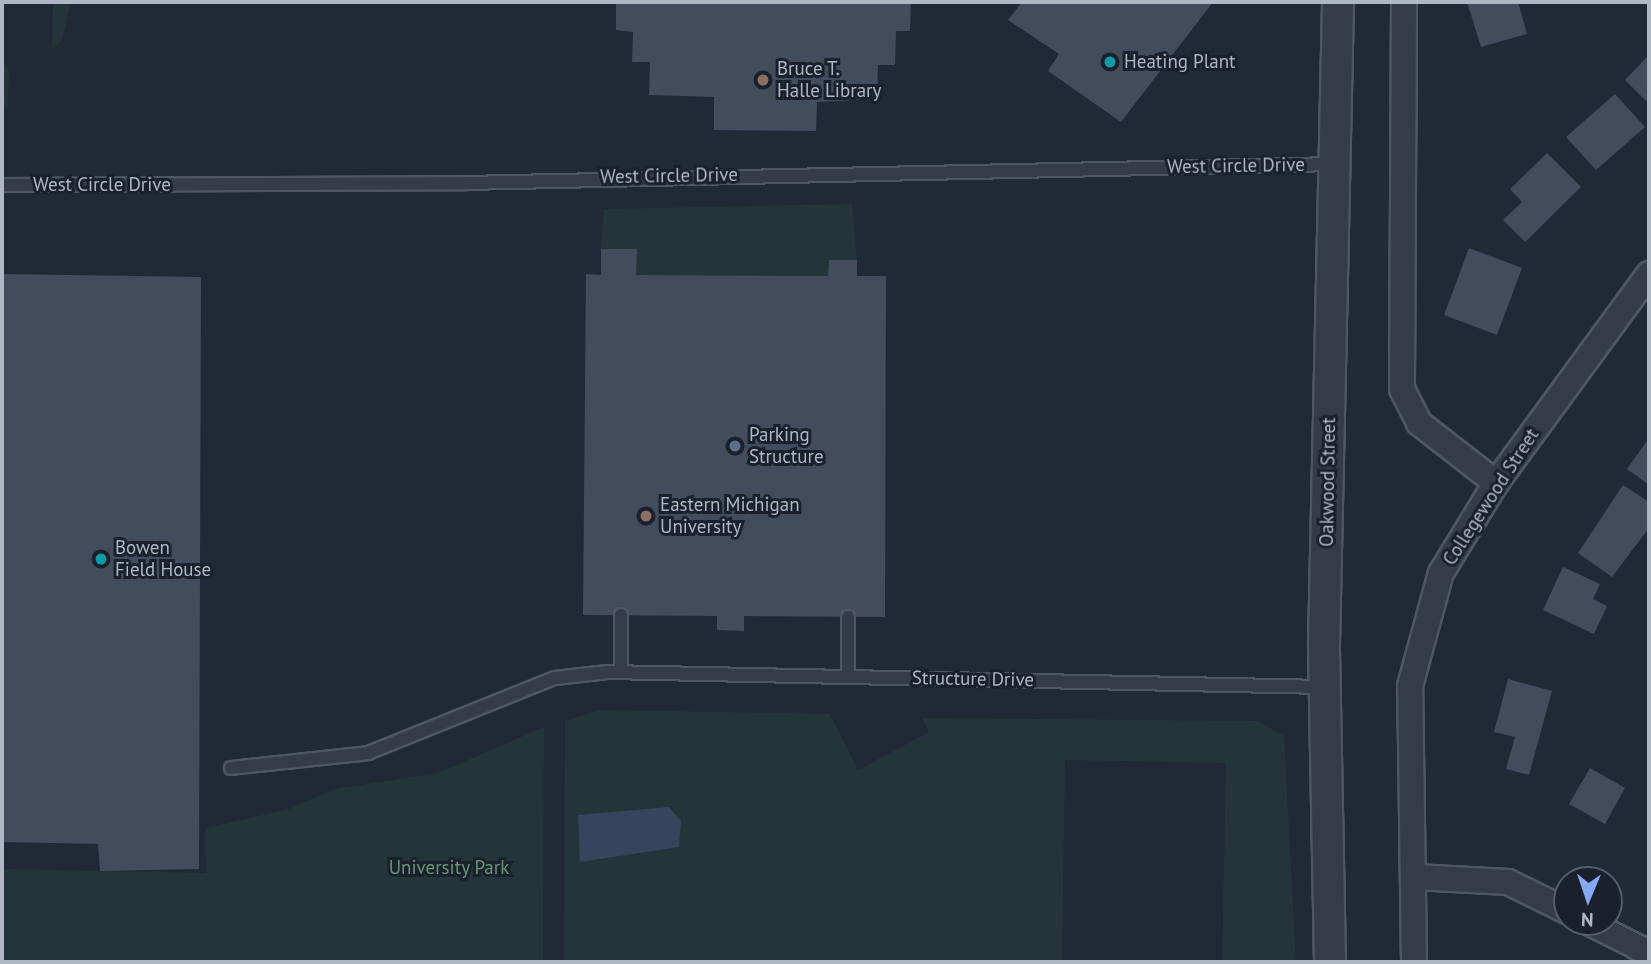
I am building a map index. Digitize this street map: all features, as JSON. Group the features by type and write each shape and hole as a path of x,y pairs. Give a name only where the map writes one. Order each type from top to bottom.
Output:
{"street":[{"name":"Oakwood Street","path":"1330,962 1325,687 1338,2"},
{"path":"1405,2 1402,389 1419,422 1496,483"},
{"name":"Collegewood Street","path":"1414,962 1415,877 1410,686 1441,573 1496,483 1649,274"},
{"path":"1415,877 1508,882 1553,904"},
{"path":"1616,936 1649,953"}],"lane":[{"name":"West Circle Drive","path":"2,185 465,183 1336,164"},
{"path":"621,615 621,672"},
{"path":"848,617 848,676"},
{"name":"Structure Drive","path":"231,768 368,753 555,678 621,672 1325,687"}],"green space":[{"path":"53,2 71,2 62,40 52,50"},
{"path":"2,59 9,73 7,109 2,101"},
{"path":"852,204 857,260 829,260 828,276 636,275 636,250 601,249 604,209"},
{"path":"601,710 830,714 858,770 929,732 922,718 1258,721 1284,736 1296,962 1222,962 1226,763 1065,760 1062,962 564,962 565,721"},
{"name":"University Park","path":"544,727 543,962 2,962 2,869 206,873 205,828 289,809 335,789 438,773"}],"water":[{"path":"669,807 681,821 679,847 580,862 578,815"}],"building":[{"name":"Bruce T. Halle Library","path":"616,2 911,2 910,31 896,31 895,65 878,65 877,99 817,102 816,131 714,130 714,97 649,95 650,62 632,62 633,32 616,30"},
{"name":"Heating Plant","path":"1022,2 1213,2 1121,122 1048,71 1059,54 1008,20"},
{"path":"1467,2 1518,2 1527,34 1481,47"},
{"path":"1649,55 1649,104 1625,80"},
{"path":"1615,94 1645,127 1596,170 1566,137"},
{"path":"1547,153 1581,187 1525,242 1503,220 1522,202 1510,189"},
{"path":"1469,248 1522,268 1497,335 1444,315"},
{"name":"Parking Structure","path":"601,249 637,249 636,275 828,276 829,260 857,260 857,276 886,276 885,617 744,616 744,631 717,630 717,616 583,615 586,274 601,275"},
{"name":"Bowen Field House","path":"2,274 201,277 199,869 100,871 98,844 2,842"},
{"path":"1649,438 1649,485 1627,469"},
{"path":"1623,485 1649,502 1649,528 1612,577 1578,553"},
{"path":"1563,567 1600,584 1593,599 1607,606 1594,634 1543,610"},
{"path":"1508,679 1552,691 1529,775 1506,769 1515,737 1494,732"},
{"path":"1590,768 1625,788 1605,824 1569,804"}],"place":[{"name":"Heating Plant","path":"1110,62"},
{"name":"Bruce T. Halle Library","path":"763,80"},
{"name":"Parking Structure","path":"735,446"},
{"name":"Eastern Michigan University","path":"646,516"},
{"name":"Bowen Field House","path":"101,559"}]}
